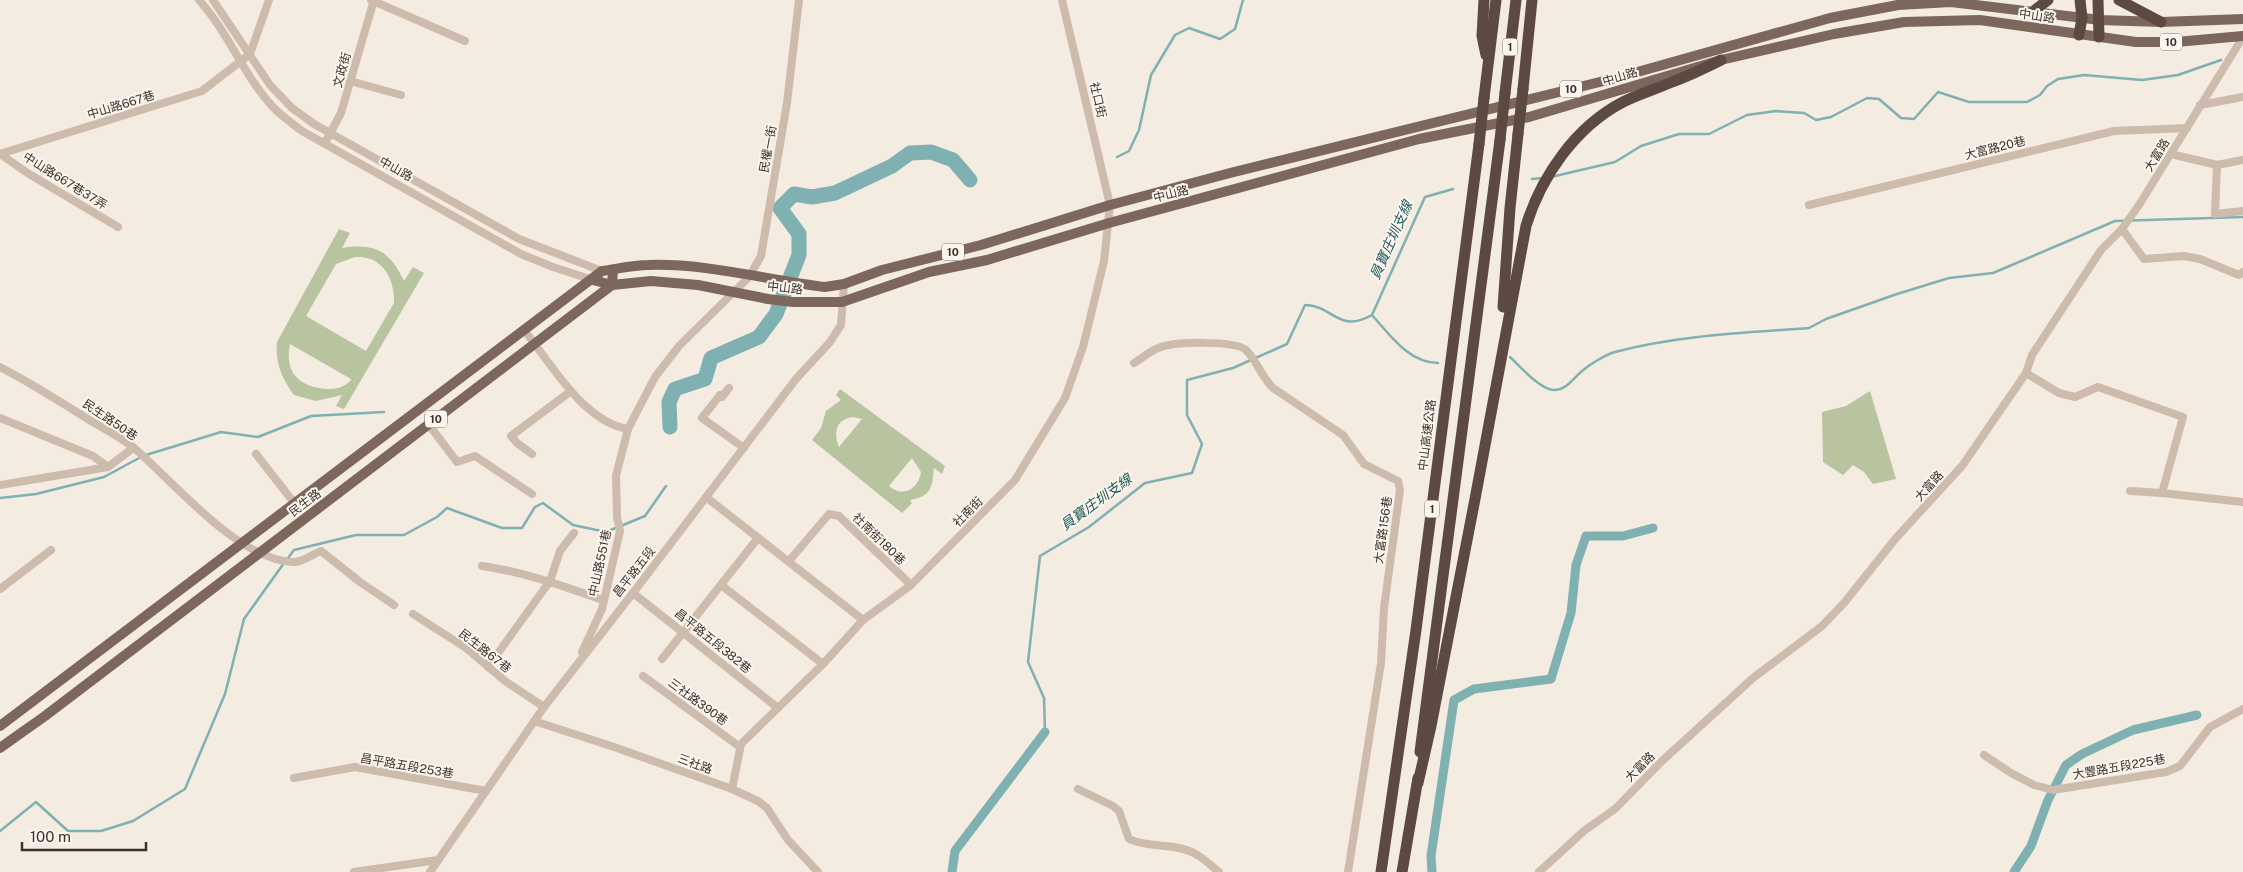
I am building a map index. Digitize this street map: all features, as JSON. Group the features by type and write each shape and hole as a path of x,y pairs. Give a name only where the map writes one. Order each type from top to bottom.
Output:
{"highway":[{"path":"1484,0 1482,36 1488,67"},
{"name":"中山高速公路","path":"1381,872 1416,630 1496,0"},
{"name":"1","path":"1402,872 1418,783 1421,728 1500,140 1516,0"},
{"path":"1499,366 1510,208 1532,0"},
{"path":"2035,10 2048,0"},
{"path":"2079,35 2082,18 2080,0"},
{"path":"2098,0 2099,37"},
{"path":"2118,0 2160,22"},
{"path":"1418,783 1431,726 1526,226 1533,203 1561,155 1588,128 1621,103 1721,60"}],"main road":[{"name":"中山路","path":"602,271 646,264 702,268 825,287 844,284 882,270 981,245 1110,205 1451,117 1616,78 1830,18 1898,5 1952,2 2035,10 2100,20 2160,22 2243,19"},
{"name":"中山路","path":"593,280 612,285 652,281 698,285 781,300 842,302 929,272 987,260 1109,222 1419,139 1530,117 1721,60 1834,34 1904,22 1980,20 2136,42 2176,42 2243,36"},
{"path":"612,285 613,270"},
{"name":"民生路","path":"0,726 593,280 602,271"},
{"name":"民生路","path":"0,748 612,285"}],"street":[{"name":"中山路","path":"199,0 223,32 241,63 273,108 302,131 521,254 593,280"},
{"name":"中山路","path":"213,0 270,85 292,108 314,124 520,239 602,271"},
{"path":"250,54 269,0"},
{"path":"373,0 465,41"},
{"name":"文政街","path":"325,143 341,113 373,0"},
{"name":"民權一街","path":"734,292 749,276 761,256 787,103 799,0"},
{"name":"社口街","path":"1062,0 1110,205"},
{"name":"大富路","path":"1539,872 1585,830 1615,809 1662,761 1753,678 1822,626 1844,603 1896,538 1962,466 2026,373 2032,355 2101,250 2122,229 2171,154 2243,36"},
{"name":"中山路667巷","path":"0,154 202,91 241,63 250,54"},
{"path":"350,81 401,95"},
{"path":"2200,105 2243,97"},
{"name":"大富路20巷","path":"1809,205 2114,131 2187,128"},
{"name":"中山路667巷37弄","path":"0,154 29,174 118,227"},
{"path":"2171,154 2217,165 2243,160"},
{"path":"2217,165 2215,214 2243,211"},
{"name":"社南街","path":"740,747 823,664 863,620 911,586 1015,480 1065,398 1083,347 1104,261 1110,205"},
{"path":"2122,229 2144,259 2184,256 2200,259 2242,275"},
{"name":"昌平路五段","path":"430,872 544,707 841,325 844,284"},
{"name":"中山路551巷","path":"578,662 602,609 620,531 617,518 616,476 628,429 655,377 679,346 734,292"},
{"path":"525,331 571,391 597,416 620,428 628,429"},
{"name":"大富路156巷","path":"1134,363 1160,347 1183,343 1237,345 1246,350 1264,379 1273,388 1343,436 1364,464 1398,481 1400,490 1384,608 1381,663 1348,872"},
{"name":"民生路50巷","path":"0,367 58,399 133,448 172,486 219,526 260,552"},
{"path":"2026,373 2058,393 2075,397 2098,387 2183,417 2162,493"},
{"path":"729,388 722,397 720,395 702,418 744,448"},
{"path":"532,454 511,436 571,391"},
{"path":"0,418 93,456 108,467"},
{"path":"429,425 457,462 475,456 532,494"},
{"path":"0,485 108,467 133,448"},
{"path":"256,454 295,504"},
{"path":"2130,491 2243,502"},
{"path":"706,497 863,620"},
{"name":"社南街180巷","path":"789,561 829,514 839,516 911,586"},
{"path":"488,666 550,581 560,551 574,533"},
{"path":"662,659 758,538"},
{"path":"0,589 51,550"},
{"path":"260,552 280,560 296,563 321,551 360,582 394,604"},
{"path":"482,566 515,571 603,600"},
{"path":"721,585 823,664"},
{"name":"昌平路五段382巷","path":"634,593 778,708"},
{"name":"民生路67巷","path":"412,614 466,648 505,681 544,707"},
{"name":"三社路390巷","path":"643,676 740,747"},
{"name":"大豐路五段225巷","path":"1984,755 2011,773 2034,785 2053,790 2166,772 2180,766 2210,727 2243,709"},
{"name":"三社路","path":"534,721 732,789 758,801 767,808 788,840 818,872"},
{"path":"732,789 740,747"},
{"name":"昌平路五段253巷","path":"294,778 356,768 486,791"},
{"path":"1078,789 1114,806 1119,811 1129,839 1136,842 1184,849 1198,856 1219,872"},
{"path":"354,872 438,860"}],"green space":[{"path":"339,229 350,233 342,248 364,247 380,251 393,262 404,281 413,267 424,273 344,409 336,406 342,395 316,401 294,395 280,370 277,357 277,342","holes":["355,257 364,257 379,264 389,277 394,294 394,303 366,351 306,316 336,264","290,344 351,379 351,380 343,386 330,389 316,388 301,381 289,363"]},
{"path":"840,389 945,466 942,474 934,468 930,490 923,496 910,500 912,503 902,513 812,440 821,428 826,411 841,400 836,395","holes":["853,417 862,419 839,447 836,436 837,427 843,420","912,458 921,472 920,478 910,490 905,492 894,490 889,486"]},
{"path":"1870,391 1896,479 1873,484 1864,472 1853,465 1843,475 1823,462 1822,412 1846,406"}],"waterway":[{"path":"1117,157 1129,151 1139,130 1151,75 1175,35 1189,28 1220,39 1235,29 1243,0"},
{"path":"1551,177 1615,162 1641,146 1679,134 1709,134 1747,115 1776,111 1804,113 1816,120 1831,117 1867,98 1879,99 1901,118 1914,119 1938,92 1969,102 2027,102 2040,95 2047,86 2058,79 2084,75 2142,80 2178,75 2221,60"},
{"path":"670,427 669,402 675,389 705,379 711,358 759,337 776,314 799,255 799,234 780,208 794,194 812,197 835,193 892,166 910,153 931,152 953,160 970,180"},
{"path":"1532,179 1543,178"},
{"name":"員寶庄圳支線","path":"1045,732 1044,698 1028,662 1040,556 1089,527 1145,483 1192,473 1202,444 1187,415 1187,380 1233,368 1287,344 1305,305 1323,309 1343,320 1361,320 1372,315 1425,197 1453,189"},
{"path":"1510,357 1543,387 1555,390 1566,386 1582,371 1602,357 1615,352 1687,338 1809,328 1826,319 1949,278 1993,273 2115,221 2243,217"},
{"path":"1372,315 1393,339 1409,353 1428,362 1438,363"},
{"path":"146,455 221,432 258,437 311,416 384,412"},
{"path":"0,498 36,494 104,477 141,457"},
{"path":"288,558 294,550 356,535 404,535 437,517 447,508 502,528 522,528 535,507 543,503 573,525 606,532 645,516 666,486"},
{"path":"1432,872 1431,856 1454,700 1474,689 1551,679 1571,613 1576,565 1586,536 1623,536 1653,528"},
{"path":"0,831 36,802 68,831 101,831 133,821 185,789 225,694 244,619 284,563"},
{"path":"2014,872 2031,846 2048,800 2066,765 2082,754 2133,730 2197,715"},
{"name":"員寶庄圳支線","path":"952,872 955,851 1045,732"}]}
